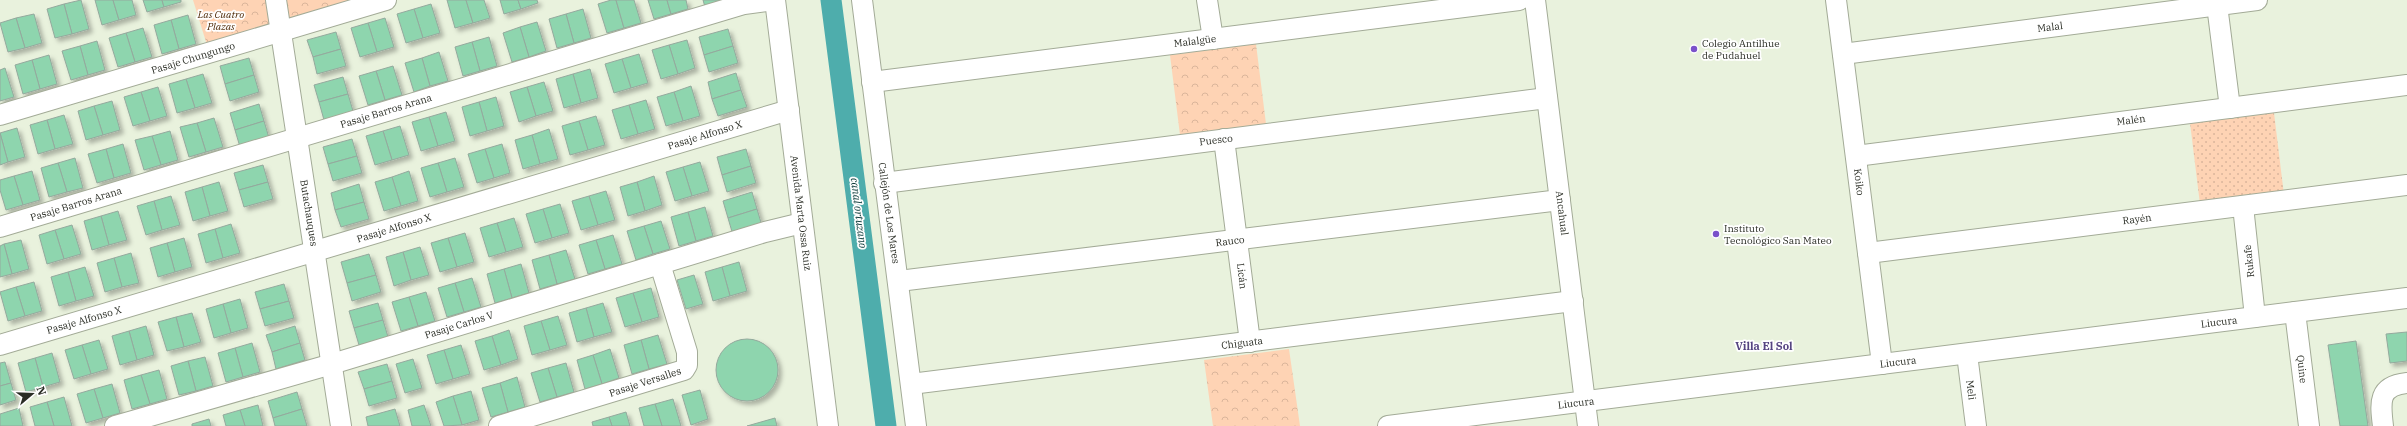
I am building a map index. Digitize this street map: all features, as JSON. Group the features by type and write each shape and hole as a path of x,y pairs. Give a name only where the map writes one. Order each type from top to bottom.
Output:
{"street":[{"name":"Butachauques","path":"276,0 341,426"},
{"name":"Pasaje Chungungo","path":"0,115 386,0"},
{"name":"Avenida Marta Ossa Ruiz","path":"775,0 828,426"},
{"name":"Pasaje Barros Arana","path":"0,226 738,6 775,0"},
{"name":"Callejón de Los Mares","path":"862,0 884,183 899,281 916,426"},
{"path":"1207,0 1213,39"},
{"name":"Malalgüe","path":"872,82 1519,0"},
{"name":"Ancahual","path":"1535,0 1588,426"},
{"name":"Koiko","path":"1836,0 1882,364"},
{"name":"Malal","path":"1843,54 2175,5 2217,5 2257,0"},
{"path":"2217,5 2230,108"},
{"name":"Malén","path":"1856,156 2407,85"},
{"name":"Puesco","path":"884,183 1547,98"},
{"name":"Pasaje Alfonso X","path":"0,344 788,110"},
{"name":"Licán","path":"1224,139 1250,342"},
{"name":"Rayén","path":"1868,253 2407,185"},
{"name":"Rauco","path":"899,281 1560,200"},
{"name":"Rukafe","path":"2243,206 2255,317"},
{"name":"Pasaje Carlos V","path":"115,426 332,364 765,232 802,223"},
{"name":"Pasaje Versalles","path":"499,426 684,370 687,365 688,352 660,264"},
{"name":"Liucura","path":"1388,426 2407,298"},
{"name":"Chiguata","path":"911,384 1573,301"},
{"name":"Quine","path":"2295,312 2304,425"},
{"name":"Meli","path":"1967,354 1976,426"},
{"path":"2383,426 2380,406 2383,396 2392,386 2407,383"}],"green space":[{"name":"Las Cuatro Plazas","path":"193,0 355,0 207,45"},
{"path":"1256,44 1266,124 1180,135 1170,55"},
{"path":"2274,113 2284,195 2200,204 2190,123"},
{"path":"1289,349 1300,426 1213,426 1204,360"}],"building":[{"path":"81,0 89,29 72,34 64,4"},
{"path":"95,0 113,0 119,20 102,25"},
{"path":"113,0 132,0 136,15 119,20"},
{"path":"143,0 162,0 164,7 147,12"},
{"path":"162,0 181,0 181,2 164,7"},
{"path":"447,0 466,0 473,23 455,28"},
{"path":"466,0 484,0 490,18 473,23"},
{"path":"500,0 518,0 521,9 504,14"},
{"path":"518,0 537,0 538,3 521,9"},
{"path":"616,0 624,28 607,33 598,4"},
{"path":"616,0 634,0 641,23 624,28"},
{"path":"648,0 667,0 671,14 654,19"},
{"path":"667,0 686,0 688,9 671,14"},
{"path":"703,0 727,0 705,7"},
{"path":"64,4 72,34 55,38 47,9"},
{"path":"431,4 440,33 423,38 414,9"},
{"path":"414,9 423,38 406,43 397,14"},
{"path":"583,9 591,38 574,43 566,14"},
{"path":"34,14 42,43 25,48 16,18"},
{"path":"566,14 574,43 557,48 549,19"},
{"path":"188,15 196,44 179,49 171,20"},
{"path":"16,18 25,48 8,52 0,23"},
{"path":"385,18 394,47 377,52 368,23"},
{"path":"171,20 179,49 162,54 154,25"},
{"path":"537,22 546,51 529,57 520,27"},
{"path":"368,23 377,52 360,57 351,28"},
{"path":"520,27 529,57 512,62 503,33"},
{"path":"143,28 152,57 135,62 126,33"},
{"path":"728,29 733,46 704,55 699,37"},
{"path":"336,32 341,49 313,57 307,40"},
{"path":"126,33 135,62 118,67 109,38"},
{"path":"489,37 497,66 480,71 472,42"},
{"path":"687,40 695,68 678,74 669,45"},
{"path":"97,41 105,70 88,75 80,46"},
{"path":"472,42 480,71 463,76 455,47"},
{"path":"669,45 678,74 661,79 652,50"},
{"path":"80,46 88,75 71,80 62,51"},
{"path":"733,46 738,63 709,72 704,55"},
{"path":"341,49 346,66 317,74 313,57"},
{"path":"439,52 448,81 430,86 422,58"},
{"path":"639,54 648,83 631,88 622,59"},
{"path":"49,55 57,84 40,89 32,60"},
{"path":"249,58 254,75 225,84 220,66"},
{"path":"422,58 430,86 414,92 405,63"},
{"path":"622,59 631,88 614,93 605,64"},
{"path":"32,60 40,89 23,94 15,65"},
{"path":"393,66 402,95 385,100 376,71"},
{"path":"5,68 14,97 0,101 0,70"},
{"path":"590,69 598,98 581,103 573,74"},
{"path":"376,71 385,100 368,105 359,76"},
{"path":"736,73 741,90 712,99 708,82"},
{"path":"203,74 212,103 195,108 186,79"},
{"path":"573,74 581,103 564,108 556,79"},
{"path":"254,75 259,92 230,101 225,84"},
{"path":"343,77 348,94 319,102 314,85"},
{"path":"186,79 195,108 177,113 169,84"},
{"path":"544,82 553,111 536,116 527,87"},
{"path":"691,86 700,116 683,121 674,92"},
{"path":"158,87 167,116 150,121 141,92"},
{"path":"527,87 536,116 519,122 510,92"},
{"path":"741,90 747,107 718,116 712,99"},
{"path":"141,92 150,121 133,126 124,97"},
{"path":"674,92 683,121 666,126 657,97"},
{"path":"348,94 353,111 324,120 319,102"},
{"path":"496,97 504,126 487,131 479,102"},
{"path":"646,100 655,129 638,134 629,105"},
{"path":"112,101 120,130 103,135 94,106"},
{"path":"479,102 487,131 470,136 462,107"},
{"path":"259,104 264,121 235,130 230,113"},
{"path":"629,105 638,134 621,139 612,110"},
{"path":"94,106 103,135 86,140 78,111"},
{"path":"446,112 455,141 438,146 429,117"},
{"path":"64,115 73,144 55,149 47,120"},
{"path":"596,116 605,145 588,150 579,121"},
{"path":"429,117 438,146 421,151 412,122"},
{"path":"214,118 223,147 206,152 197,123"},
{"path":"47,120 55,149 38,154 30,125"},
{"path":"264,121 269,138 240,147 235,130"},
{"path":"579,121 588,150 570,155 562,126"},
{"path":"197,123 206,152 189,157 180,127"},
{"path":"400,126 409,155 392,160 383,131"},
{"path":"17,128 25,157 8,162 0,133"},
{"path":"549,129 558,159 540,164 532,135"},
{"path":"170,131 178,160 161,165 152,136"},
{"path":"383,131 392,160 375,165 366,136"},
{"path":"0,133 8,162 0,165"},
{"path":"532,135 540,164 523,169 515,140"},
{"path":"152,136 161,165 144,170 135,140"},
{"path":"352,139 357,156 328,164 323,147"},
{"path":"123,144 131,173 114,178 106,149"},
{"path":"502,144 510,173 494,178 485,149"},
{"path":"106,149 114,178 97,183 88,154"},
{"path":"485,149 494,178 477,183 468,154"},
{"path":"746,149 751,166 722,175 717,157"},
{"path":"357,156 362,173 333,181 328,164"},
{"path":"75,158 83,188 67,192 58,163"},
{"path":"455,158 464,187 447,192 438,163"},
{"path":"700,162 709,191 692,196 683,167"},
{"path":"58,163 67,192 49,197 41,168"},
{"path":"438,163 447,192 430,197 421,168"},
{"path":"263,165 268,182 239,190 234,173"},
{"path":"751,166 756,183 727,192 722,175"},
{"path":"683,167 692,196 675,201 666,172"},
{"path":"32,171 40,200 23,205 14,176"},
{"path":"409,171 418,201 401,206 392,177"},
{"path":"14,176 23,205 6,210 0,190 0,180"},
{"path":"654,176 662,205 645,211 637,182"},
{"path":"392,177 401,206 384,211 375,182"},
{"path":"219,182 228,211 210,216 202,187"},
{"path":"268,182 273,199 244,207 239,190"},
{"path":"637,182 645,211 628,216 620,187"},
{"path":"359,184 364,202 335,210 331,193"},
{"path":"202,187 210,216 193,221 185,192"},
{"path":"606,191 615,220 598,225 589,196"},
{"path":"752,192 757,209 728,218 723,201"},
{"path":"171,196 180,225 162,230 154,201"},
{"path":"589,196 598,225 581,230 572,201"},
{"path":"154,201 162,230 146,235 137,206"},
{"path":"364,202 369,219 341,227 335,210"},
{"path":"560,204 569,233 552,238 543,209"},
{"path":"705,207 713,236 696,241 688,212"},
{"path":"543,209 552,238 535,243 526,214"},
{"path":"757,209 762,226 733,235 728,218"},
{"path":"118,211 127,240 109,245 101,216"},
{"path":"688,212 696,241 679,246 671,217"},
{"path":"101,216 109,245 92,250 84,221"},
{"path":"514,218 523,247 506,252 497,223"},
{"path":"661,221 670,249 653,254 644,226"},
{"path":"497,223 506,252 489,257 480,228"},
{"path":"231,224 240,253 223,258 215,229"},
{"path":"72,225 81,254 64,259 55,230"},
{"path":"644,226 653,254 636,260 627,231"},
{"path":"215,229 223,258 206,263 198,234"},
{"path":"55,230 64,259 47,264 39,235"},
{"path":"465,233 474,262 457,267 448,238"},
{"path":"613,235 622,264 605,269 596,240"},
{"path":"184,238 192,267 175,272 167,243"},
{"path":"448,238 457,267 440,272 431,243"},
{"path":"21,240 29,269 12,274 4,244"},
{"path":"596,240 605,269 588,274 579,245"},
{"path":"167,243 175,272 158,277 150,248"},
{"path":"4,244 12,274 0,277 0,246"},
{"path":"420,247 429,275 411,280 403,252"},
{"path":"566,250 575,279 557,284 549,255"},
{"path":"403,252 411,280 394,286 386,257"},
{"path":"131,253 139,283 122,287 114,258"},
{"path":"369,254 376,275 347,283 341,262"},
{"path":"549,255 557,284 540,289 532,260"},
{"path":"114,258 122,287 105,292 97,263"},
{"path":"739,262 747,291 730,296 722,267"},
{"path":"521,264 529,293 512,298 504,269"},
{"path":"85,267 94,296 76,301 68,272"},
{"path":"722,267 730,296 713,301 705,272"},
{"path":"504,269 512,298 495,303 487,274"},
{"path":"68,272 76,301 59,306 51,277"},
{"path":"376,275 381,292 352,301 347,283"},
{"path":"694,275 703,304 686,309 677,280"},
{"path":"472,278 481,307 464,312 455,283"},
{"path":"34,282 42,311 25,316 16,287"},
{"path":"455,283 464,312 447,317 438,288"},
{"path":"284,284 289,301 260,309 255,292"},
{"path":"16,287 25,316 8,321 0,292"},
{"path":"651,288 659,317 642,322 633,293"},
{"path":"426,292 435,321 418,326 409,297"},
{"path":"633,293 642,322 625,327 616,298"},
{"path":"409,297 418,326 401,331 392,302"},
{"path":"240,299 248,328 231,333 223,304"},
{"path":"289,301 294,318 265,326 260,309"},
{"path":"378,303 383,320 354,328 349,311"},
{"path":"603,303 612,332 594,337 586,308"},
{"path":"223,304 231,333 214,338 206,309"},
{"path":"586,308 594,337 577,342 569,313"},
{"path":"192,313 201,342 184,347 176,317"},
{"path":"558,316 567,345 550,350 541,321"},
{"path":"176,317 184,347 167,351 158,322"},
{"path":"383,320 388,337 359,345 354,328"},
{"path":"541,321 550,350 532,355 524,326"},
{"path":"146,326 154,355 137,360 129,331"},
{"path":"295,326 300,343 272,352 266,335"},
{"path":"509,330 518,359 501,365 492,336"},
{"path":"129,331 137,360 120,365 112,336"},
{"path":"2407,332 2407,361 2390,363 2386,334"},
{"path":"658,335 667,364 649,369 641,340"},
{"path":"492,336 501,365 484,370 475,341"},
{"path":"747,339 759,341 769,348 776,358 778,370 776,382 769,392 759,399 747,401 735,399 725,392 718,382 716,370 718,358 725,348 735,341"},
{"path":"99,340 108,369 91,374 82,345"},
{"path":"641,340 649,369 632,374 624,345"},
{"path":"2356,341 2368,426 2340,426 2328,345"},
{"path":"252,343 260,372 243,377 235,348"},
{"path":"300,343 305,360 276,369 272,352"},
{"path":"82,345 91,374 74,379 65,350"},
{"path":"461,345 470,374 453,379 444,350"},
{"path":"235,348 243,377 226,382 218,353"},
{"path":"610,349 619,378 602,384 593,355"},
{"path":"444,350 453,379 436,384 427,355"},
{"path":"52,353 60,382 43,387 35,358"},
{"path":"593,355 602,384 585,389 577,360"},
{"path":"205,357 213,386 196,391 188,361"},
{"path":"35,358 43,387 26,392 18,363"},
{"path":"413,359 422,388 405,393 396,364"},
{"path":"188,361 196,391 179,395 171,366"},
{"path":"5,362 11,383 0,386 0,363"},
{"path":"566,363 574,392 557,397 548,368"},
{"path":"387,364 392,381 364,389 358,372"},
{"path":"548,368 557,397 540,402 531,373"},
{"path":"159,370 167,399 150,404 141,375"},
{"path":"141,375 150,404 132,409 124,380"},
{"path":"517,377 525,407 508,412 500,383"},
{"path":"392,381 397,398 369,406 364,389"},
{"path":"11,383 16,400 0,405 0,386"},
{"path":"500,383 508,412 491,417 482,388"},
{"path":"112,384 120,413 103,418 94,389"},
{"path":"94,389 103,418 86,423 77,394"},
{"path":"700,390 708,419 691,425 682,395"},
{"path":"471,391 479,420 462,425 453,396"},
{"path":"297,392 302,409 273,418 268,401"},
{"path":"453,396 462,425 444,426 436,402"},
{"path":"64,397 72,426 54,426 47,402"},
{"path":"673,399 681,426 662,426 655,404"},
{"path":"47,402 54,426 35,426 30,407"},
{"path":"655,404 662,426 644,426 639,408"},
{"path":"258,405 263,426 245,426 240,410"},
{"path":"424,405 431,426 412,426 408,410"},
{"path":"19,408 23,426 0,426 0,414"},
{"path":"302,409 307,426 275,426 273,418"},
{"path":"395,409 400,426 368,426 366,417"},
{"path":"240,410 245,426 226,426 223,415"},
{"path":"626,412 630,426 612,426 609,417"},
{"path":"609,417 612,426 593,426 592,422"},
{"path":"775,418 777,426 747,426"},
{"path":"209,419 211,426 192,426 192,424"}],"waterway":[{"name":"canal ortuzano","path":"831,0 886,426"}],"place":[{"name":"Colegio Antilhue de Pudahuel","path":"1694,49"},
{"name":"Instituto Tecnológico San Mateo","path":"1716,234"}],"district":[{"name":"Villa El Sol","path":"1764,346"}]}
